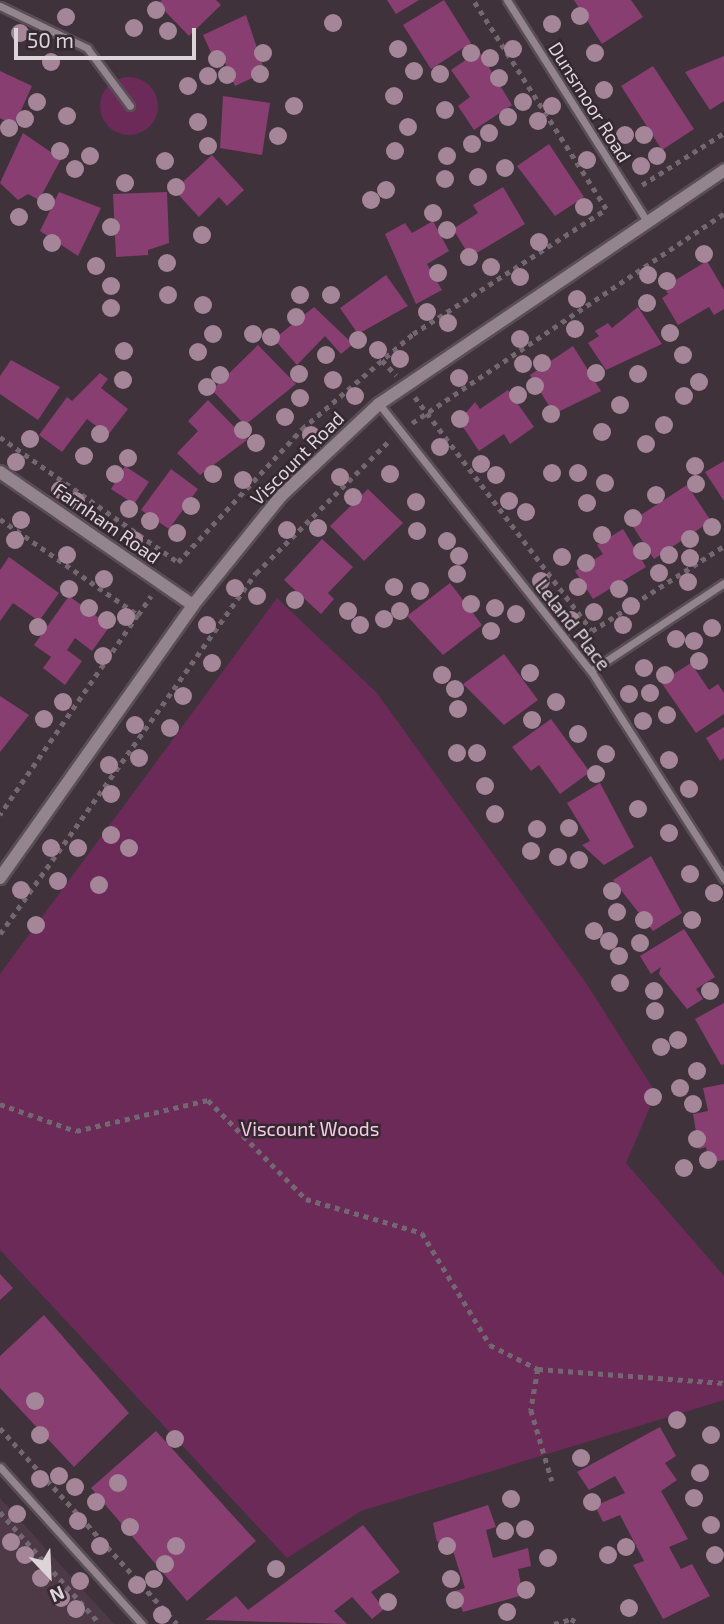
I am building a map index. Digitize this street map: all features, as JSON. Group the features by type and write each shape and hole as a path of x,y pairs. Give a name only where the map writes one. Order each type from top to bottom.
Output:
{"street":[{"name":"Dunsmoor Road","path":"507,0 646,220"},
{"path":"0,6 87,48 130,106"},
{"name":"Viscount Road","path":"0,878 193,605 281,496 379,404 646,220 724,170"},
{"name":"Leland Place","path":"379,404 591,671 724,879"},
{"name":"Farnham Road","path":"0,472 193,605"},
{"path":"591,671 724,583"},
{"path":"0,1467 142,1624"}],"path":[{"path":"0,437 178,562 302,429 413,334 606,209 473,0"},
{"path":"650,180 724,133"},
{"path":"724,213 426,412 592,631 724,546"},
{"path":"0,934 256,573 387,443"},
{"path":"0,519 138,615 0,816"},
{"path":"0,1104 76,1131 208,1100 306,1199 422,1233 490,1345 538,1369 724,1384"},
{"path":"538,1369 531,1410 552,1481"},
{"path":"0,1428 177,1624"},
{"path":"0,1512 100,1624"},
{"path":"554,1624 571,1619 579,1624"}],"shaded area":[{"path":"0,1498 114,1624 0,1624"}],"green space":[{"path":"129,77 140,79 153,90 158,106 156,117 145,130 129,135 118,133 105,122 100,106 102,95 113,82"},
{"name":"Viscount Woods","path":"277,598 377,693 586,983 656,1093 626,1163 724,1276 724,1400 361,1511 287,1558 0,1250 0,974"}],"building":[{"path":"162,0 216,0 221,5 189,36 158,4"},
{"path":"387,0 419,0 396,14"},
{"path":"444,0 471,43 431,69 403,25"},
{"path":"574,0 631,0 643,17 602,44"},
{"path":"246,15 265,72 235,86 221,54 213,57 203,35"},
{"path":"479,51 512,105 474,130 458,106 470,97 451,70"},
{"path":"724,56 724,101 710,110 685,72"},
{"path":"653,66 694,129 662,150 621,86"},
{"path":"0,71 32,86 14,126 0,118"},
{"path":"223,96 270,103 262,155 220,148"},
{"path":"23,133 61,159 39,200 28,194 18,200 0,183"},
{"path":"549,144 584,197 555,216 517,166"},
{"path":"212,155 244,190 227,206 219,197 199,217 174,190"},
{"path":"503,187 525,224 470,257 453,229 478,213 473,205"},
{"path":"59,192 101,208 78,256 40,231"},
{"path":"167,192 169,243 148,250 148,255 116,257 113,194"},
{"path":"433,221 449,251 427,264 442,290 416,304 385,234 405,223 412,233"},
{"path":"707,261 724,290 724,309 714,315 709,307 678,325 662,298 668,294 664,287"},
{"path":"386,275 408,306 358,334 340,308"},
{"path":"314,307 353,344 341,354 325,336 297,365 274,339"},
{"path":"638,307 662,344 606,370 588,343 599,336 595,331 608,323 612,328"},
{"path":"258,345 296,384 245,425 212,390"},
{"path":"573,346 601,391 554,414 530,375"},
{"path":"11,360 60,387 38,420 0,394 0,376"},
{"path":"100,373 108,379 101,388 128,409 108,435 87,419 62,452 39,435 67,397 72,401"},
{"path":"508,390 534,427 510,444 504,434 479,451 459,421 475,402 480,409"},
{"path":"208,400 247,440 200,475 177,453 198,431 188,421"},
{"path":"724,461 724,501 705,472"},
{"path":"125,466 149,482 134,504 111,489"},
{"path":"171,469 198,489 169,529 141,510"},
{"path":"687,485 711,521 654,559 630,522"},
{"path":"368,489 403,523 364,561 330,526"},
{"path":"623,529 646,567 593,599 575,571 603,554 597,545"},
{"path":"322,539 353,567 328,593 334,599 321,614 284,580"},
{"path":"9,557 59,593 39,621 13,603 0,621 0,570"},
{"path":"450,583 482,625 443,655 407,616"},
{"path":"69,596 110,626 92,651 75,638 67,650 82,661 65,685 43,668 51,657 34,645"},
{"path":"504,654 538,700 504,725 463,684"},
{"path":"691,663 709,690 718,684 724,693 724,714 696,733 661,682"},
{"path":"0,696 29,715 0,752"},
{"path":"551,719 590,772 560,794 539,765 531,771 512,747"},
{"path":"724,727 724,758 720,761 706,738"},
{"path":"600,783 634,847 604,865 582,845 590,841 567,803"},
{"path":"651,856 682,913 653,931 613,880"},
{"path":"684,929 715,977 696,989 703,999 687,1009 659,974 661,967 651,974 640,956"},
{"path":"724,1003 724,1064 721,1065 695,1019"},
{"path":"724,1084 724,1160 709,1163 706,1147 699,1149 693,1114 708,1111 703,1088"},
{"path":"0,1274 13,1288 0,1300"},
{"path":"44,1315 129,1413 74,1467 0,1388 0,1356"},
{"path":"660,1427 676,1456 665,1463 677,1480 661,1491 688,1539 669,1547 681,1569 692,1564 710,1596 663,1619 633,1565 644,1561 620,1515 603,1522 595,1506 625,1493 615,1476 589,1490 577,1472"},
{"path":"156,1431 256,1541 187,1601 91,1488"},
{"path":"488,1505 496,1527 486,1530 493,1558 528,1548 531,1566 518,1569 523,1595 463,1612 455,1591 465,1588 449,1539 437,1542 433,1523"},
{"path":"363,1525 400,1572 371,1592 384,1609 372,1619 352,1597 334,1611 347,1624 205,1620 236,1596 248,1610"}]}
